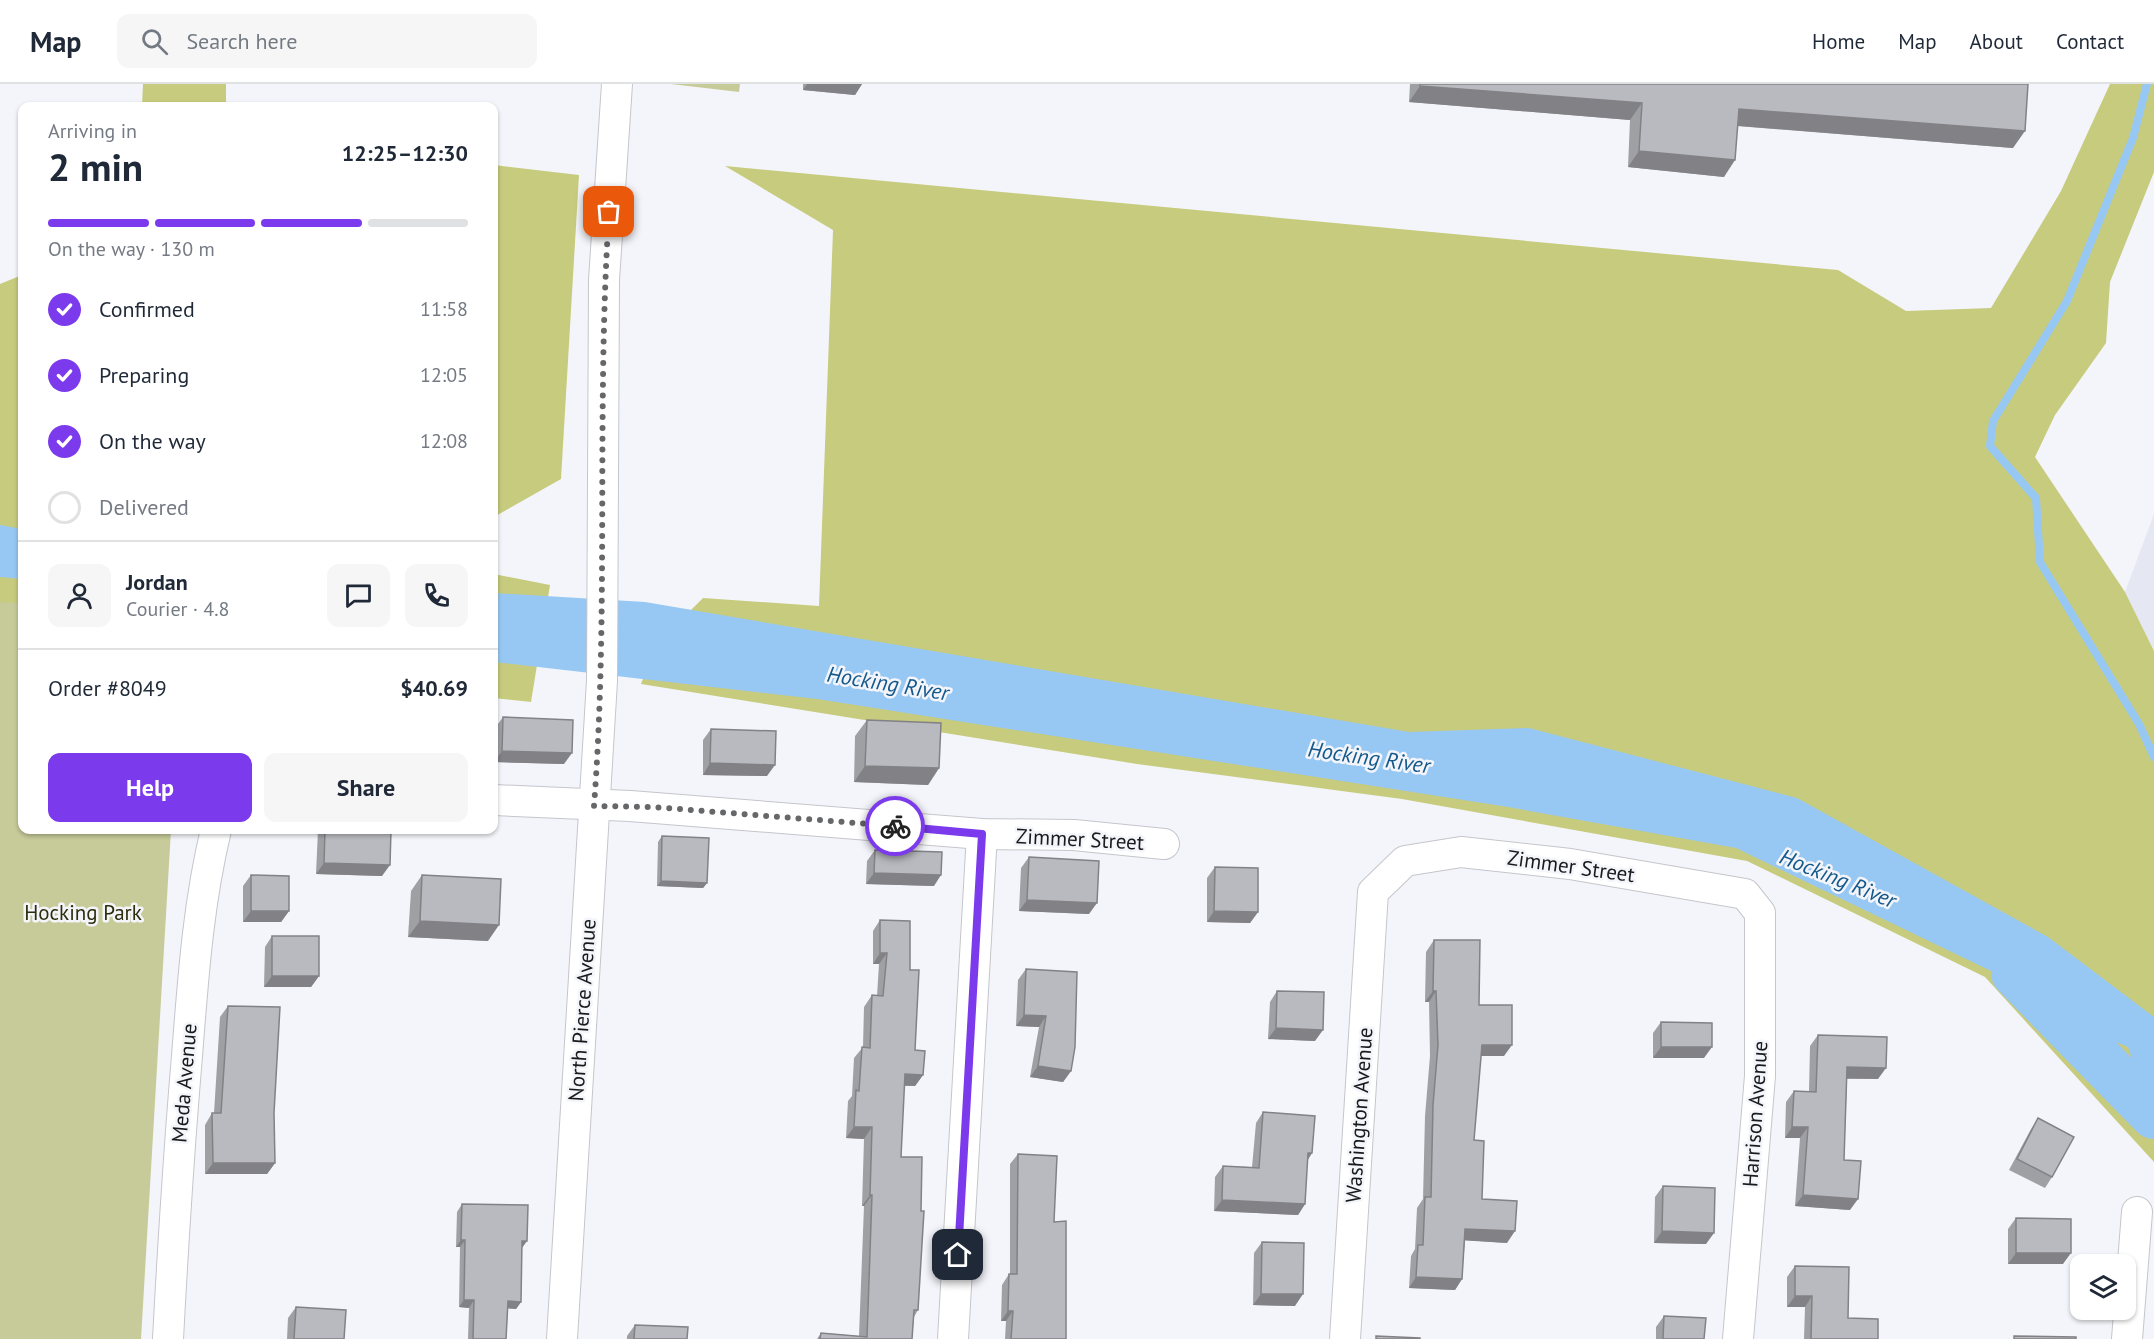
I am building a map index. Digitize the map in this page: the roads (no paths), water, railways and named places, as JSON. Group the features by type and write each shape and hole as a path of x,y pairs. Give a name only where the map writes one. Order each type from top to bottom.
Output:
{"street":[{"name":"North Pierce Avenue","path":"561,1339 602,681 604,280 617,84"},
{"name":"Zimmer Street","path":"498,800 778,816 982,834 1074,835 1164,844"},
{"name":"Meda Avenue","path":"168,1339 175,1201 194,964 204,886 215,834"},
{"path":"953,1339 982,834"},
{"name":"Zimmer Street","path":"1373,892 1405,861 1461,852 1570,864 1745,894"},
{"name":"Washington Avenue","path":"1346,1339 1373,892"},
{"name":"Harrison Avenue","path":"1738,1339 1760,1076 1760,913 1745,894"},
{"path":"2127,1339 2137,1212"}],"water":[{"path":"0,525 18,528 18,579 0,577"},
{"path":"498,593 645,602 1409,732 1529,728 1797,798 2048,937 2154,1017 2154,1095 2139,1080 2128,1047 2024,1005 1991,971 1736,848 1508,807 817,699 498,662"}],"waterway":[{"path":"2147,84 2133,138 2067,301 1993,421 1990,446 2036,498 2040,562 2139,724 2154,757"},
{"name":"Hocking River","path":"2015,973 2154,1115"}],"park label":[{"name":"Hocking Park","path":"83,912"}]}
